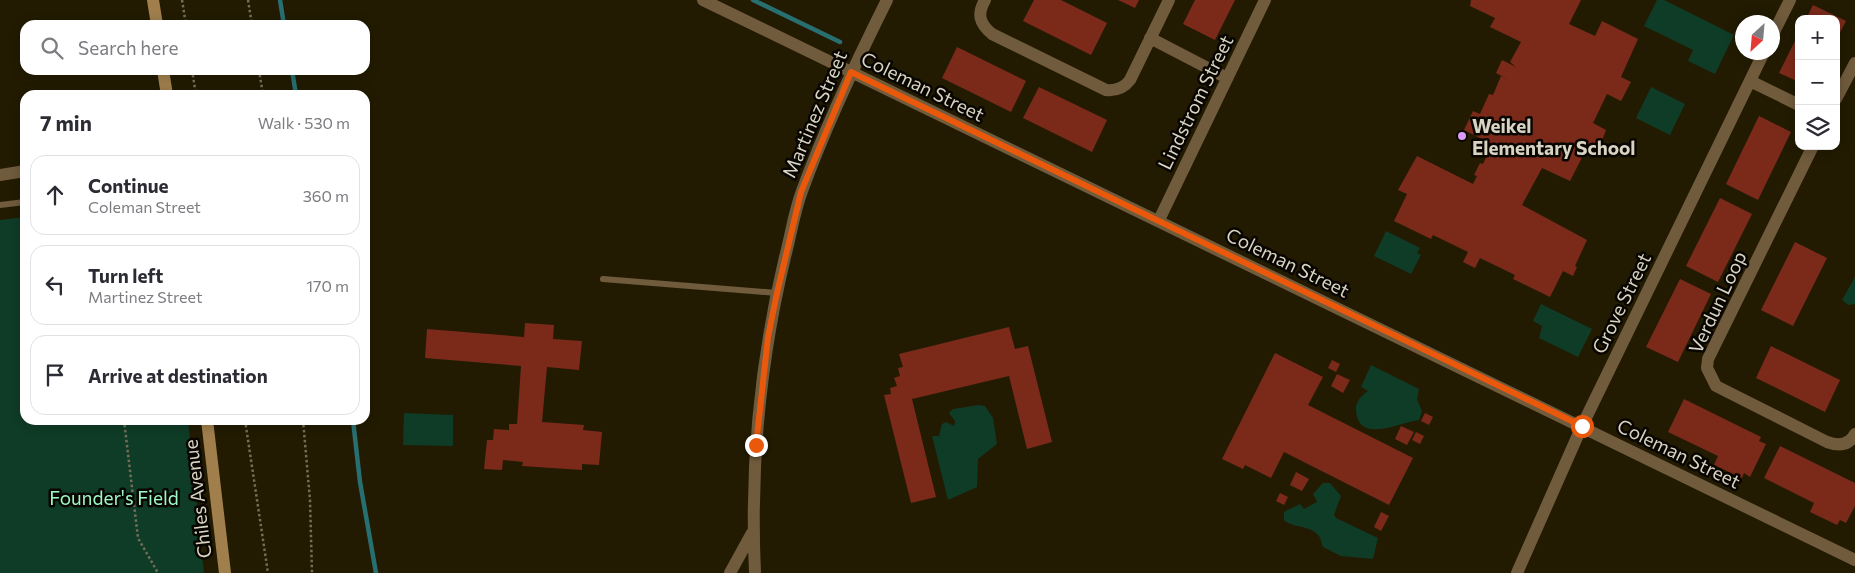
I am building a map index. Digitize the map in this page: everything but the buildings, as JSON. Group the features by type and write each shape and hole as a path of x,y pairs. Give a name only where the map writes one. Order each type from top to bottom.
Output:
{"street":[{"path":"153,0 156,20"},
{"name":"Coleman Street","path":"703,0 1855,560"},
{"name":"Martinez Street","path":"755,573 753,531 758,416 777,293 801,192 851,72 886,0"},
{"path":"984,0 979,15 982,24 992,34 1106,90 1117,90 1126,84 1169,0"},
{"name":"Lindstrom Street","path":"1159,220 1265,0"},
{"path":"1780,20 1790,0"},
{"path":"1150,38 1228,78"},
{"name":"Grove Street","path":"1518,573 1582,426 1760,60"},
{"path":"1840,92 1855,62"},
{"path":"164,75 166,90"},
{"path":"1750,81 1795,103"},
{"name":"Verdun Loop","path":"1811,150 1709,356 1707,368 1716,386 1827,442 1842,444 1852,440 1855,434"},
{"path":"0,175 20,172"},
{"name":"Chiles Avenue","path":"208,425 225,573"},
{"path":"730,573 753,531"}],"lane":[{"path":"0,205 20,203"},
{"path":"604,279 777,293"}],"path":[{"path":"182,0 185,20"},
{"path":"248,0 251,20"},
{"path":"193,75 195,90"},
{"path":"260,75 262,90"},
{"path":"125,425 138,538 158,573"},
{"path":"246,425 268,573"},
{"path":"303,425 310,500 312,573"}],"green space":[{"path":"1657,0 1664,0 1734,35 1715,74 1688,61 1693,50 1644,26"},
{"path":"1651,87 1685,104 1670,135 1636,118"},
{"name":"Founder's Field","path":"20,218 20,425 189,425 204,573 0,573 0,220"},
{"path":"1386,231 1420,248 1417,253 1421,255 1411,274 1374,256"},
{"path":"1855,277 1855,304 1848,305 1842,300"},
{"path":"1541,304 1592,329 1578,357 1539,338 1542,326 1533,321"},
{"path":"1371,365 1419,389 1417,399 1422,411 1419,420 1381,429 1364,427 1359,421 1356,410 1361,397 1368,391 1361,387"},
{"path":"979,405 985,406 993,418 997,444 978,459 977,487 948,500 932,436 939,436 942,424 946,422 954,426 955,421 949,413 953,409"},
{"path":"404,413 453,415 453,446 403,445"},
{"path":"1323,483 1330,483 1341,496 1334,515 1336,518 1378,538 1373,559 1341,556 1323,547 1320,538 1315,532 1287,523 1284,520 1284,512 1300,504 1304,509 1317,502 1313,494"}],"waterway":[{"path":"280,0 283,20"},
{"path":"753,0 840,42"},
{"path":"293,75 295,90"},
{"path":"354,425 360,482 376,573"}],"place":[{"name":"Weikel Elementary School","path":"1462,136"}],"route":[{"path":"756,445 768,337 801,192 851,72 1582,426"}]}
